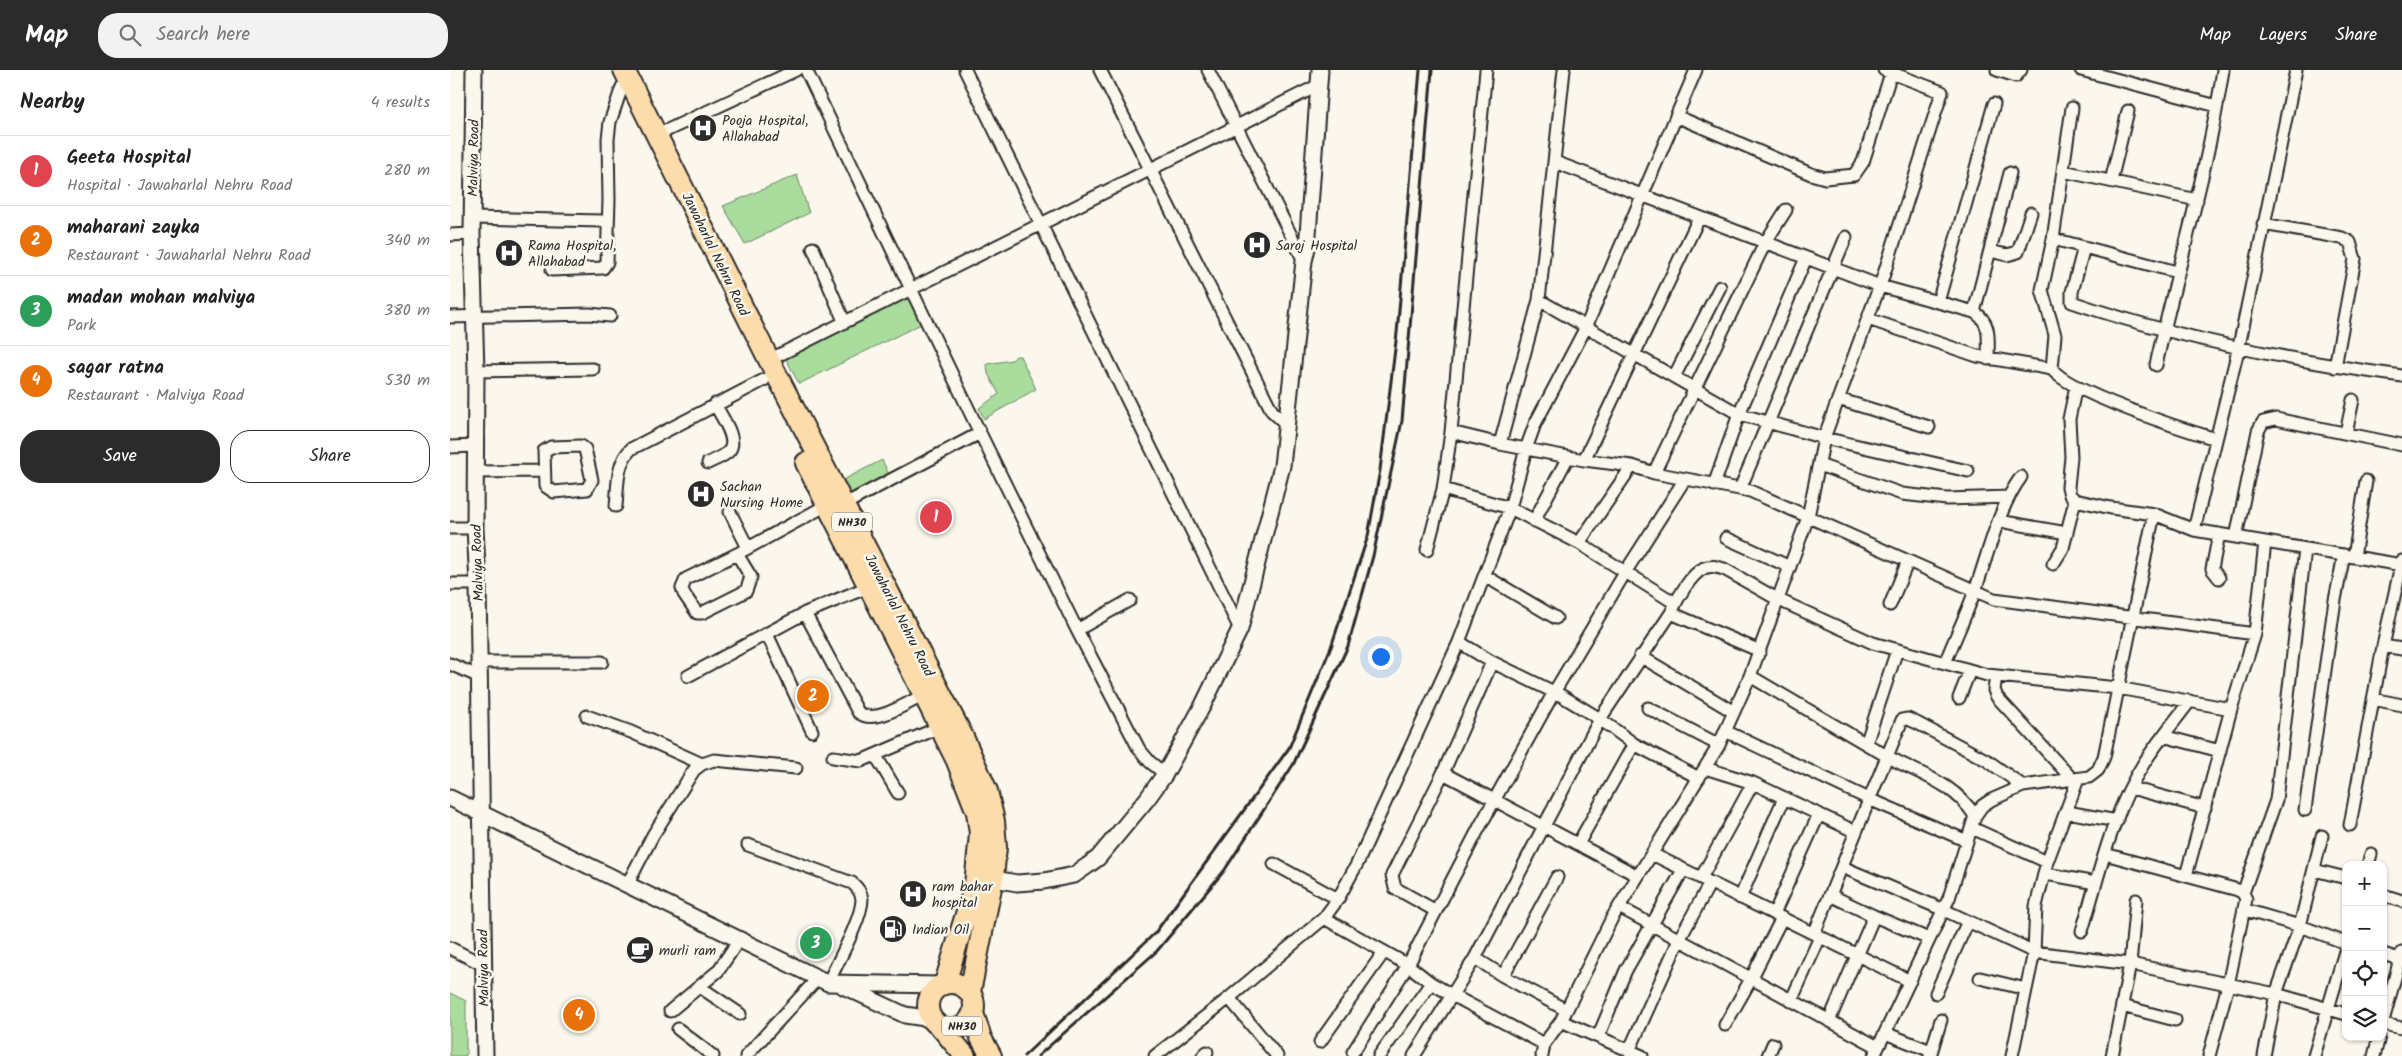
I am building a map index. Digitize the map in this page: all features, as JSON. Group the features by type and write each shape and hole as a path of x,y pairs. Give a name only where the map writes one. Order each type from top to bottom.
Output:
{"highway":[{"name":"Jawaharlal Nehru Road","path":"619,76 657,135 769,360 835,505 868,587 940,727 963,776 977,812 985,877 966,919 942,984 931,993 928,1003 936,1023"},
{"name":"Jawaharlal Nehru Road","path":"619,76 764,380 962,735 984,784 991,805 996,834 985,877 970,992 974,1002 973,1013 981,1038 991,1056"},
{"path":"942,984 961,985 970,992"},
{"name":"NH30","path":"936,1023 951,1029 962,1026 973,1013"},
{"name":"NH30","path":"936,1023 965,1056"}],"street":[{"name":"Malviya Road","path":"474,70 472,234 476,371 475,528 480,670 480,814 485,1056"},
{"path":"657,135 796,70"},
{"path":"806,70 1077,630 1139,749 1164,774"},
{"path":"965,70 1240,629"},
{"path":"1100,70 1272,411 1288,426"},
{"path":"1208,70 1304,262"},
{"path":"1427,550 1443,489 1451,432 1486,70"},
{"path":"1500,444 1539,300 1564,70"},
{"path":"1155,1056 1229,998 1324,918 1338,899 1357,864 1459,642 1510,508 1535,424 1586,327 1696,70"},
{"path":"1997,70 2016,76 2021,70"},
{"path":"2081,70 2217,106"},
{"path":"2156,365 2177,272 2197,200 2223,70"},
{"path":"2194,530 2240,346 2263,224 2296,70"},
{"path":"1324,918 1408,965 1431,983 1543,1050 1561,1021 1619,907 1719,745 1750,676 1808,517 1824,438 1880,286 1942,92 1889,71 1863,162 1854,175 1826,178 1811,174 1676,116"},
{"path":"552,270 603,268 607,262 610,200 608,139 619,76"},
{"path":"769,360 1041,222 1236,126 1319,77"},
{"path":"985,877 1017,883 1044,881 1074,875 1098,858 1147,799 1164,774 1203,705 1240,629 1282,466 1288,426 1307,248 1319,77"},
{"path":"1938,302 1994,104"},
{"path":"2052,369 2055,335 2042,290 2053,239 2072,108"},
{"path":"2112,181 2128,110"},
{"path":"1555,162 1880,286 1974,312 1982,316 1987,327 1988,359"},
{"path":"2063,171 2197,200"},
{"path":"1974,312 2010,173"},
{"path":"1654,473 1765,243 1786,210"},
{"path":"1990,251 2008,255 2018,252 2032,213"},
{"path":"473,218 602,221"},
{"path":"1584,460 1699,218"},
{"path":"2263,224 2342,238 2350,242 2355,259 2335,367"},
{"path":"450,235 472,234"},
{"path":"1740,489 1846,238"},
{"path":"2053,239 2177,272"},
{"path":"2084,246 2072,292 2072,302 2120,319 2164,330 2335,367 2402,376"},
{"path":"813,248 844,321"},
{"path":"1714,485 1739,414 1806,258"},
{"path":"1674,377 1720,287"},
{"path":"1539,300 1739,414 1824,438 1968,471"},
{"path":"450,317 589,314 610,316"},
{"path":"1868,319 1934,343 1988,359 2052,369 2061,379 2162,423 2216,439"},
{"path":"476,371 593,369"},
{"path":"616,506 620,466 625,455 631,449 764,380"},
{"path":"2076,386 2069,419 2071,457 2068,487 2070,495 2075,500 2121,510 2154,514 2194,530 2402,565"},
{"path":"1838,399 1929,427"},
{"path":"2346,434 2353,400"},
{"path":"708,463 729,452 731,446 730,435 715,404"},
{"path":"2236,537 2258,431 2263,422 2276,419 2402,445"},
{"path":"1451,432 1500,444 1584,460 1632,466 1654,473 1750,491 1994,599 2132,616 2254,634"},
{"path":"737,554 751,577 746,591 702,613 697,612 684,594 683,583 686,579 980,433"},
{"path":"450,447 476,446"},
{"path":"581,446 588,454 592,480 587,489 554,492 544,486 543,471 542,458 547,448 581,446"},
{"path":"1534,521 1568,457"},
{"path":"1819,464 1902,494 1947,499 2009,497"},
{"path":"1579,543 1632,466"},
{"path":"476,472 543,471"},
{"path":"1945,663 1975,590 1999,521 2009,497 2021,477"},
{"path":"1353,1052 1408,965 1494,801 1553,694 1626,571 1685,479"},
{"path":"2305,810 2335,600 2349,556 2366,481"},
{"path":"1443,489 1510,508 1579,543 1626,571 1673,608 1760,651"},
{"path":"2053,564 2060,556 2075,500"},
{"path":"730,512 748,548"},
{"path":"1619,907 1829,1021 1876,1052 1944,910 1973,822 1987,803 2022,786 2089,777 2098,770 2104,757 2154,514"},
{"path":"1999,521 2066,533"},
{"path":"450,528 475,528"},
{"path":"2219,578 2213,573 2212,568 2220,534"},
{"path":"1726,538 1790,567"},
{"path":"2186,876 2231,709 2254,634 2265,542"},
{"path":"2209,1056 2245,910 2246,899 2243,893 2276,800 2305,549"},
{"path":"1890,605 1908,561"},
{"path":"2350,825 2383,646 2402,561"},
{"path":"1414,1056 1475,958 1546,826 1600,718 1696,573 1705,567 1714,566 1724,569 1779,600 1873,643 1970,670 1996,676 2118,688 2231,709"},
{"path":"1485,576 1556,618"},
{"path":"450,584 478,584"},
{"path":"688,676 805,613 868,587"},
{"path":"1077,630 1130,600"},
{"path":"805,613 858,712 863,717 877,717 924,695"},
{"path":"767,634 812,731"},
{"path":"1459,642 1492,662 1553,694 1562,696 1600,718 1634,744 1702,773 1753,783 1856,832"},
{"path":"2383,646 2402,649"},
{"path":"1866,744 1897,650"},
{"path":"1640,656 1734,712"},
{"path":"450,664 480,670 602,662"},
{"path":"1436,911 1394,888 1392,875 1443,773 1492,662"},
{"path":"1959,698 1970,670"},
{"path":"1750,676 1888,757 1954,791 1965,801 1973,822 2046,868 2096,883"},
{"path":"1996,676 1994,690 1997,697 2075,779"},
{"path":"2373,699 2402,705"},
{"path":"2082,931 2105,854 2131,788 2143,764 2190,701"},
{"path":"1648,708 1719,745"},
{"path":"588,716 632,732 702,764"},
{"path":"1791,1000 1817,935 1830,895 1904,719 1908,719 1988,760 2022,786"},
{"path":"833,757 861,761 940,727"},
{"path":"1725,731 1869,799 1967,841"},
{"path":"2163,736 2220,751"},
{"path":"1578,844 1634,744"},
{"path":"876,756 898,793"},
{"path":"627,885 653,835 694,770 702,764 714,760 796,768"},
{"path":"1443,773 1638,876"},
{"path":"2012,1056 2034,952 2036,906 2046,868 2066,812 2075,779"},
{"path":"1629,1051 1706,881 1753,783"},
{"path":"2131,788 2205,808"},
{"path":"450,798 739,940 829,982 904,1015 936,1023"},
{"path":"1740,898 1784,798"},
{"path":"2066,812 2117,821"},
{"path":"1725,1025 1752,979 1819,814"},
{"path":"2264,1056 2276,994 2300,926 2322,836"},
{"path":"746,1056 829,982 860,911 862,897 858,888 852,883 748,845"},
{"path":"1652,854 1910,980"},
{"path":"2105,854 2243,893"},
{"path":"1274,864 1338,899"},
{"path":"1842,867 1944,910 2034,952 2130,964 2276,994 2342,1013"},
{"path":"1598,1037 1626,970 1650,924 1683,870"},
{"path":"2314,870 2342,877"},
{"path":"1503,976 1557,878"},
{"path":"1830,895 1874,916 1930,939"},
{"path":"2387,897 2402,901"},
{"path":"2112,1056 2130,964 2136,900"},
{"path":"2245,910 2300,926 2342,942"},
{"path":"1829,1021 1874,916"},
{"path":"1936,993 1968,921"},
{"path":"670,1011 718,971 739,940"},
{"path":"450,948 482,964"},
{"path":"2314,1056 2345,951"},
{"path":"1320,1042 1384,952"},
{"path":"2387,955 2401,957 2387,1008"},
{"path":"1475,958 1503,976 1566,1010"},
{"path":"1980,978 2026,989"},
{"path":"829,982 942,984"},
{"path":"1379,1056 1431,983"},
{"path":"700,987 740,1014"},
{"path":"1229,998 1277,1056"},
{"path":"2122,1006 2175,1020"},
{"path":"1885,1033 1931,1054 1941,1020"},
{"path":"1561,1021 1642,1056"},
{"path":"2387,1023 2402,1028"},
{"path":"678,1029 713,1056"},
{"path":"2374,1056 2378,1041"},
{"path":"1768,1056 1773,1044"}],"green space":[{"path":"797,175 809,213 745,244 723,206"},
{"path":"906,293 921,324 799,384 783,353"},
{"path":"1016,356 1020,356 1036,389 984,419 979,408 999,394 988,374 987,364 1012,360"},
{"path":"882,460 891,479 848,500 839,482"},
{"path":"450,993 466,1001 466,1056 450,1056"}],"railway":[{"path":"1024,1056 1155,933 1289,748 1331,647 1368,536 1380,470 1397,333 1420,70"},
{"path":"1038,1056 1157,951 1224,871 1293,765 1348,646 1373,556 1402,421 1432,70"}],"place":[{"name":"Pooja Hospital, Allahabad","path":"703,128"},
{"name":"Saroj Hospital","path":"1257,245"},
{"name":"Rama Hospital, Allahabad","path":"509,253"},
{"name":"Sachan Nursing Home","path":"701,494"},
{"name":"Geeta Hospital","path":"936,517"},
{"name":"maharani zayka","path":"813,696"},
{"name":"ram bahar hospital","path":"913,894"},
{"name":"Indian Oil","path":"893,929"},
{"name":"madan mohan malviya","path":"816,943"},
{"name":"murli ram","path":"640,950"},
{"name":"sagar ratna","path":"579,1015"}]}
